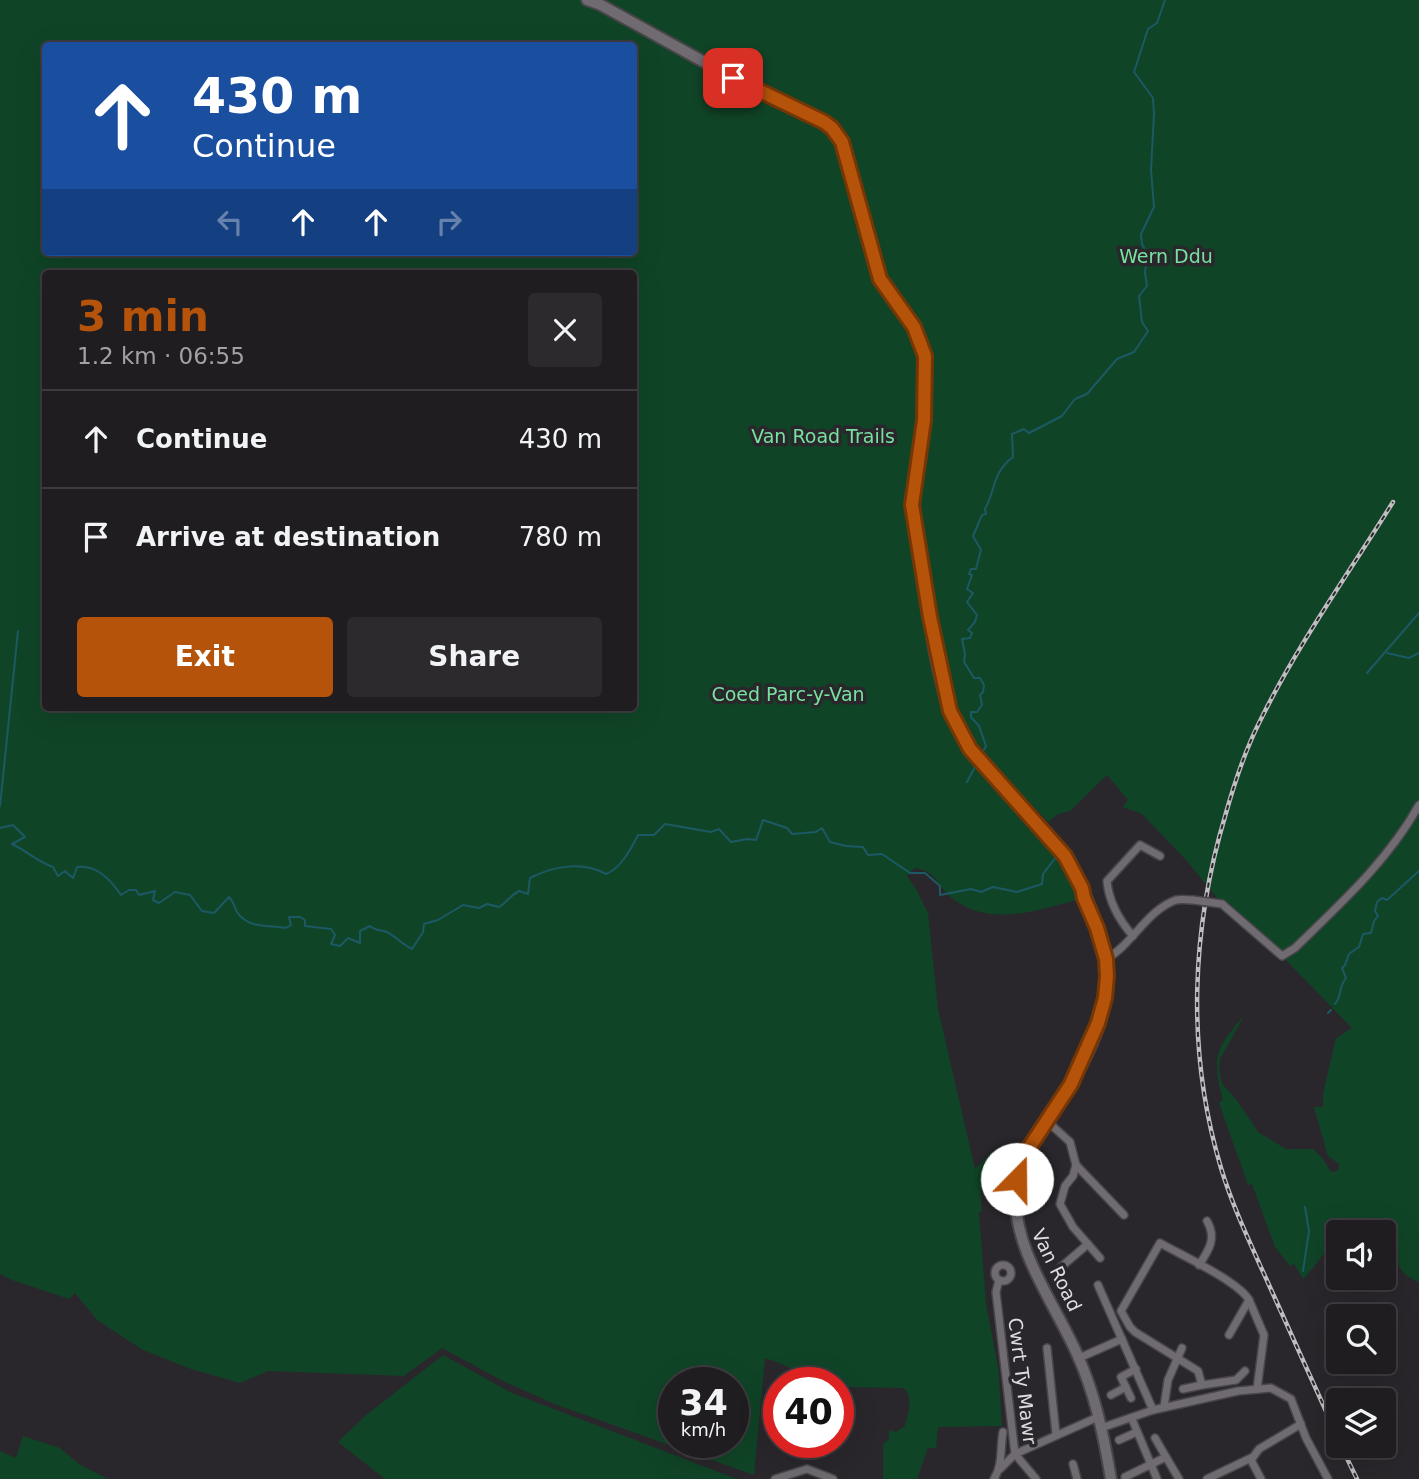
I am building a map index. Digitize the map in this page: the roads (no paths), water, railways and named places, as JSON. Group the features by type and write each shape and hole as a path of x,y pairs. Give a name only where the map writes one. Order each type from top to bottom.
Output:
{"street":[{"name":"Van Road","path":"587,0 832,128 842,142 880,279 914,327 925,356 923,430 912,505 945,693 962,737 1055,843 1075,873 1106,959 1105,998 1098,1023 1071,1084 1029,1148 1017,1179 1017,1225 1024,1249 1079,1358 1100,1423 1111,1479"},
{"path":"1106,959 1122,948 1164,907 1178,900 1222,904 1282,956 1303,941 1378,864 1396,844 1419,805"},
{"path":"1133,936 1112,904 1107,881 1140,845 1160,856"},
{"path":"1048,1122 1070,1142 1076,1165 1124,1216"},
{"path":"1076,1165 1073,1176 1065,1186 1060,1204 1073,1227 1100,1258"},
{"path":"1199,1265 1212,1243 1213,1235 1207,1221"},
{"path":"1202,1385 1198,1371 1135,1332 1129,1327 1121,1311 1160,1243 1232,1284 1249,1300 1264,1335 1257,1389"},
{"path":"1054,1273 1088,1244"},
{"name":"Cwrt Ty Mawr","path":"999,1280 996,1292 1015,1454 1036,1479"},
{"path":"1098,1285 1153,1410"},
{"path":"1229,1335 1249,1300"},
{"path":"1079,1358 1122,1339"},
{"path":"1046,1348 1056,1434"},
{"path":"1164,1407 1168,1380 1182,1348"},
{"path":"1131,1398 1121,1377 1136,1369"},
{"path":"1183,1389 1236,1380 1245,1371"},
{"path":"1111,1395 1126,1387"},
{"path":"994,1479 1015,1454 1056,1434 1100,1423 1132,1419 1164,1407 1238,1391 1270,1388 1291,1399 1300,1424 1328,1479"},
{"path":"1132,1419 1157,1479"},
{"path":"1261,1479 1251,1460 1253,1457 1259,1449 1300,1424"},
{"path":"1000,1469 1003,1432"},
{"path":"1119,1440 1137,1432"},
{"path":"1155,1438 1181,1479"},
{"path":"1125,1477 1166,1457"},
{"path":"1207,1479 1253,1457"},
{"path":"1073,1464 1077,1479"},
{"path":"775,1479 807,1469 833,1479"}],"waterway":[{"path":"982,753 986,746 971,712 977,712 982,705 980,695 984,685 980,678 974,678 964,662 962,639 970,638 972,633 968,630 977,615 967,602 973,593 967,589 972,575 969,574 971,569 976,569 981,550 973,536 982,515 986,514 985,509 1001,469 1013,457 1012,434 1024,429 1029,433 1062,416 1075,399 1087,394 1117,359 1134,352 1148,331 1142,322 1139,296 1147,286 1147,254 1141,234 1154,207 1151,170 1154,114 1153,98 1134,72 1148,29 1157,23 1165,0"},
{"path":"1367,673 1419,613"},
{"path":"0,806 18,631"},
{"path":"1387,653 1409,658 1419,653"},
{"path":"967,782 976,765"},
{"path":"0,828 13,825 25,837 12,844 53,867 58,876 65,871 73,878 77,867 90,868 108,879 121,895 129,890 136,890 139,895 155,891 153,900 159,903 175,892 190,895 202,911 214,913 229,897 237,912 253,924 286,928 291,925 289,917 300,917 305,920 305,926 331,929 335,935 331,944 340,946 348,938 360,943 360,931 370,926 387,932 412,949 423,932 424,924 438,920 463,905 479,908 487,904 499,907 519,891 528,894 530,878 539,874 578,866 606,874 621,863 638,835 654,835 665,824 711,832 719,829 731,842 756,840 763,820 787,828 792,834 816,832 822,828 830,842 863,847 868,855 882,854 910,873 925,873 940,886 940,895 971,889 981,892 993,887 1017,892 1042,884 1043,874 1056,857"},
{"path":"1335,1004 1346,978 1342,968 1349,954 1359,947 1363,934 1371,933 1378,916 1375,911 1377,902 1382,898 1387,900 1419,871"},
{"path":"1328,1013 1331,1010"},
{"path":"1303,1271 1309,1231 1305,1207"}],"railway":[{"path":"1326,1411 1243,1227 1221,1168 1202,1079 1197,990 1200,945 1214,857 1250,741 1291,663 1393,502"},
{"path":"1347,1458 1357,1479"}],"park label":[{"name":"Wern Ddu","path":"1166,256"},
{"name":"Van Road Trails","path":"823,436"},
{"name":"Coed Parc-y-Van","path":"788,694"}]}
